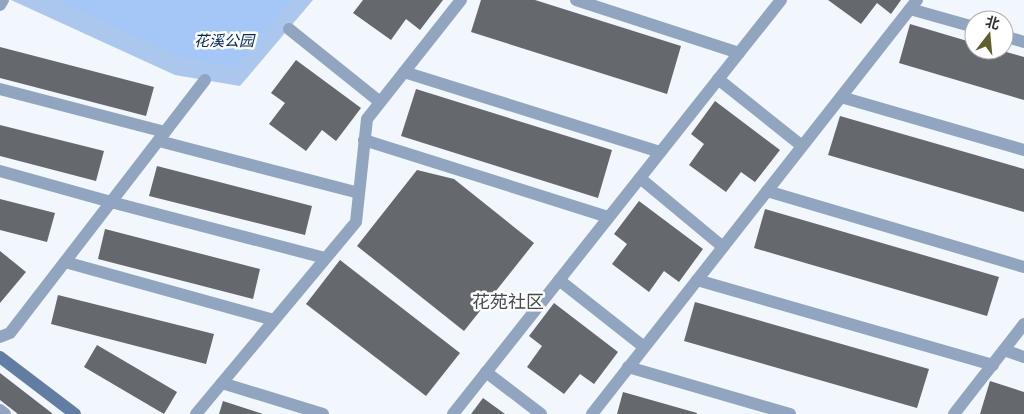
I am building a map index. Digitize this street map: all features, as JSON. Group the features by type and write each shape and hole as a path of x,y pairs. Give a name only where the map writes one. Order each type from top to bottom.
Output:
{"street":[{"path":"0,5 3,0"},
{"path":"196,414 356,222 366,119 461,0"},
{"path":"576,0 739,53"},
{"path":"453,414 781,0"},
{"path":"592,414 913,4 964,23"},
{"path":"289,28 380,102"},
{"path":"404,72 660,152"},
{"path":"718,79 802,146"},
{"path":"0,337 10,333 205,80"},
{"path":"0,90 359,192"},
{"path":"841,96 1024,150"},
{"path":"364,140 608,217"},
{"path":"0,171 326,258"},
{"path":"640,178 723,247"},
{"path":"767,191 1024,267"},
{"path":"65,262 274,320"},
{"path":"559,280 644,347"},
{"path":"697,280 993,364"},
{"path":"954,414 1024,324"},
{"path":"1004,350 1024,357"},
{"path":"0,357 75,414"},
{"path":"628,367 790,414"},
{"path":"486,372 541,414"},
{"path":"222,382 323,414"},
{"path":"0,410 5,414"}],"green space":[{"name":"花溪公园","path":"11,0 313,0 240,86 175,75"},
{"name":"花溪公园","path":"57,0 292,0 236,67 180,57"}],"building":[{"path":"363,0 443,0 420,30 406,19 391,40 353,13"},
{"path":"481,0 535,0 681,46 667,94 471,32"},
{"path":"828,0 901,0 891,14 877,3 861,24"},
{"path":"910,24 964,40 964,60 1014,60 1014,54 1024,57 1024,100 899,63"},
{"path":"0,47 154,87 146,116 0,78"},
{"path":"296,60 361,108 336,141 322,130 306,151 269,124 285,103 271,93"},
{"path":"416,89 612,150 598,198 401,136"},
{"path":"715,101 780,150 755,182 741,172 726,192 689,165 704,144 691,134"},
{"path":"840,116 1024,169 1024,212 828,155"},
{"path":"0,125 104,151 96,181 0,156"},
{"path":"157,166 312,206 305,235 149,196"},
{"path":"417,170 454,179 534,243 464,331 357,246"},
{"path":"0,199 55,213 47,242 0,230"},
{"path":"639,201 703,249 679,282 664,271 649,292 612,264 627,244 614,234"},
{"path":"765,209 999,277 987,316 754,248"},
{"path":"105,229 260,269 253,299 98,259"},
{"path":"0,251 26,272 0,303"},
{"path":"340,260 460,353 426,396 306,304"},
{"path":"58,295 214,334 206,364 51,324"},
{"path":"695,302 929,369 917,408 684,341"},
{"path":"554,303 618,352 594,384 580,374 564,394 527,367 542,346 529,336"},
{"path":"97,345 177,392 164,414 84,367"},
{"path":"0,373 53,414 18,414 0,400"},
{"path":"990,381 1024,392 1024,414 980,414"},
{"path":"623,392 697,413 697,414 617,414"},
{"path":"483,398 505,414 471,414"},
{"path":"223,401 263,414 219,414"}],"district":[{"name":"花苑社区","path":"508,302"}]}
